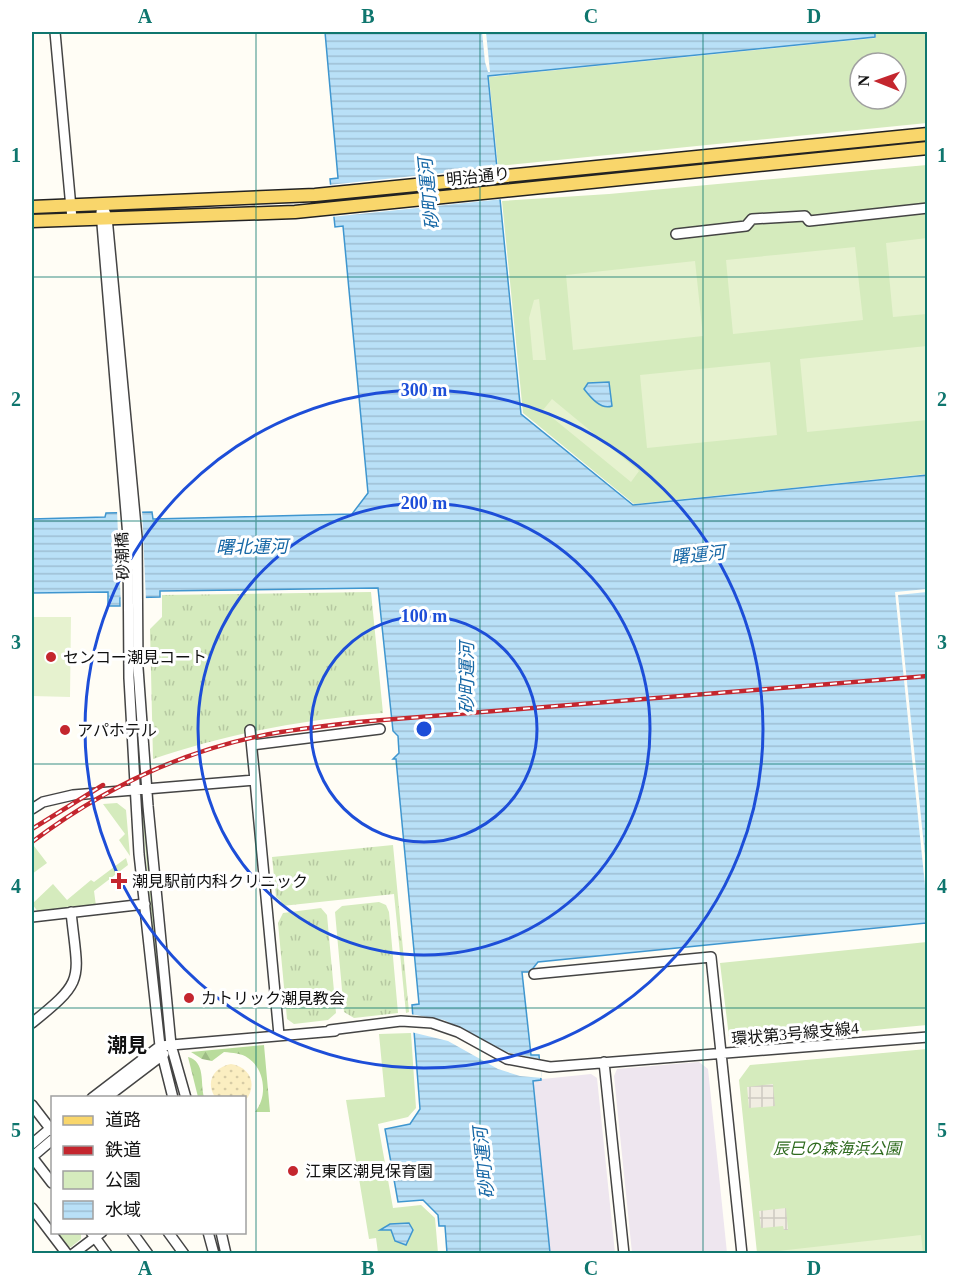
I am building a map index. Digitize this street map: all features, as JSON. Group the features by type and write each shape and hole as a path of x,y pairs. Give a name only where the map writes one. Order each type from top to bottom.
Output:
{"main road":[{"name":"明治通り","path":"32,207 315,195 927,134"},
{"name":"明治通り","path":"32,221 295,212 927,148"}],"street":[{"path":"55,32 72,219"},
{"name":"砂潮橋","path":"102,204 129,502 134,608"},
{"path":"676,234 746,226 752,219 805,216 809,221 927,208"},
{"path":"134,608 146,788 171,1045 185,1096"},
{"path":"134,608 129,678 135,790 160,1046 172,1096"},
{"path":"252,745 380,729"},
{"path":"250,730 279,1035"},
{"path":"32,809 58,798 146,788 255,780"},
{"path":"32,917 145,904"},
{"path":"32,1023 64,996 74,984 76,962 71,912"},
{"path":"95,1096 160,1046 411,1023 442,1025 507,1059 542,1069 722,1054 711,957 534,974"},
{"name":"環状第3号線支線4","path":"742,1254 722,1054 927,1037"},
{"path":"108,1096 162,1056 171,1045"},
{"path":"604,1065 624,1254"},
{"path":"117,1088 123,1096"},
{"path":"32,1105 51,1128"},
{"path":"32,1144 51,1130"},
{"path":"51,1141 32,1157 51,1183"},
{"path":"32,1208 51,1233"},
{"path":"52,1234 67,1254"},
{"path":"73,1254 96,1234 107,1254"},
{"path":"133,1234 148,1254"},
{"path":"169,1234 184,1254"},
{"path":"208,1234 210,1252"},
{"path":"221,1234 226,1254"}],"shaded area":[{"path":"699,1062 708,1069 727,1253 632,1253 614,1076 617,1069"},
{"path":"591,1074 597,1078 615,1253 550,1253 533,1080"},
{"path":"773,1084 775,1106 749,1108 747,1087"},
{"path":"786,1208 788,1230 784,1230 783,1226 761,1228 759,1211"}],"green space":[{"path":"876,32 927,32 927,123 498,166 489,77 876,38"},
{"path":"927,165 927,474 634,504 523,413 502,201 609,194"},
{"path":"927,238 927,314 893,317 886,243"},
{"path":"855,247 863,320 733,334 726,260"},
{"path":"695,261 703,336 573,350 566,275"},
{"path":"539,299 546,360 533,360 529,318 534,300"},
{"path":"927,346 927,420 807,432 800,359"},
{"path":"770,362 777,435 647,448 640,375"},
{"path":"552,399 639,471 631,482 543,410"},
{"path":"371,592 383,713 324,719 266,729 209,742 153,759 150,629 162,617 162,595"},
{"name":"センコー潮見コート","path":"32,617 71,617 70,697 32,696"},
{"path":"117,803 126,810 130,856 119,840 125,834 103,804"},
{"path":"142,814 144,814 163,1020 161,1020"},
{"path":"393,845 409,1012 406,1013 394,894 282,906 281,901 276,897 272,857"},
{"path":"34,846 47,863 32,874 32,847"},
{"path":"126,858 128,865 94,891 96,906 39,913 32,904 53,884 67,900 91,880 94,882"},
{"path":"379,902 386,905 389,912 398,1013 354,1018 344,1012 335,912 342,906"},
{"path":"321,908 327,915 336,1013 328,1020 294,1024 287,1019 278,923 283,913"},
{"path":"927,942 927,1025 736,1043 729,1037 720,963"},
{"path":"411,1033 416,1108 408,1117 378,1124 393,1208 421,1205 435,1218 438,1253 378,1253 376,1238 369,1239 346,1100 385,1097 379,1034"},
{"path":"264,1045 270,1112 255,1112 262,1099 263,1084 258,1069 248,1058 240,1054 224,1052 212,1061 202,1059 191,1052"},
{"name":"辰巳の森海浜公園","path":"927,1049 927,1253 757,1253 739,1080 750,1065"},
{"path":"188,1057 198,1063 200,1068 204,1096 198,1096"},
{"path":"56,1234 81,1234 81,1239 71,1247 67,1247"},
{"path":"921,1235 923,1253 778,1253 778,1251"}],"sand":[{"path":"231,1064 238,1066 248,1073 252,1083 246,1100 246,1096 214,1096 211,1081 216,1072"}],"water":[{"path":"325,32 875,32 875,37 488,76 521,414 633,505 927,475 927,928 926,923 538,962 530,972 522,972 531,1055 539,1055 541,1080 533,1081 550,1253 447,1253 445,1226 439,1226 438,1215 423,1200 398,1202 385,1129 410,1124 420,1109 412,1005 419,1004 396,759 393,759 399,753 398,736 393,731 378,588 160,591 160,597 120,598 120,606 108,606 108,592 32,593 32,519 105,517 106,513 152,512 153,519 352,514 368,493 343,226 335,227 330,179 338,178"},
{"path":"609,382 612,406 600,405 584,389 588,383"},
{"path":"409,1223 413,1230 406,1245 395,1241 391,1230 380,1230 390,1224"}],"pier":[{"path":"482,32 486,32 490,72 485,62"},
{"path":"500,167 503,199 331,217 328,185"},
{"path":"142,509 146,601 123,601 121,607 117,510"},
{"path":"927,589 927,592 898,595 927,875 927,905 895,592"},
{"path":"410,1014 444,1020 506,1052 540,1059 542,1078 520,1076 498,1069 448,1041 411,1032"}],"railway":[{"path":"32,842 89,804 150,772 214,748 281,732 358,722 928,676"},
{"path":"32,829 103,785"}],"place":[{"name":"センコー潮見コート","path":"51,657"},
{"name":"アパホテル","path":"65,730"},
{"name":"潮見駅前内科クリニック","path":"119,881"},
{"name":"カトリック潮見教会","path":"189,998"},
{"name":"江東区潮見保育園","path":"293,1171"}],"district":[{"name":"潮見","path":"127,1045"}],"water label":[{"name":"砂町運河","path":"429,194"},
{"name":"曙北運河","path":"252,547"},
{"name":"曙運河","path":"698,555"},
{"name":"砂町運河","path":"467,678"},
{"name":"砂町運河","path":"484,1163"}]}
